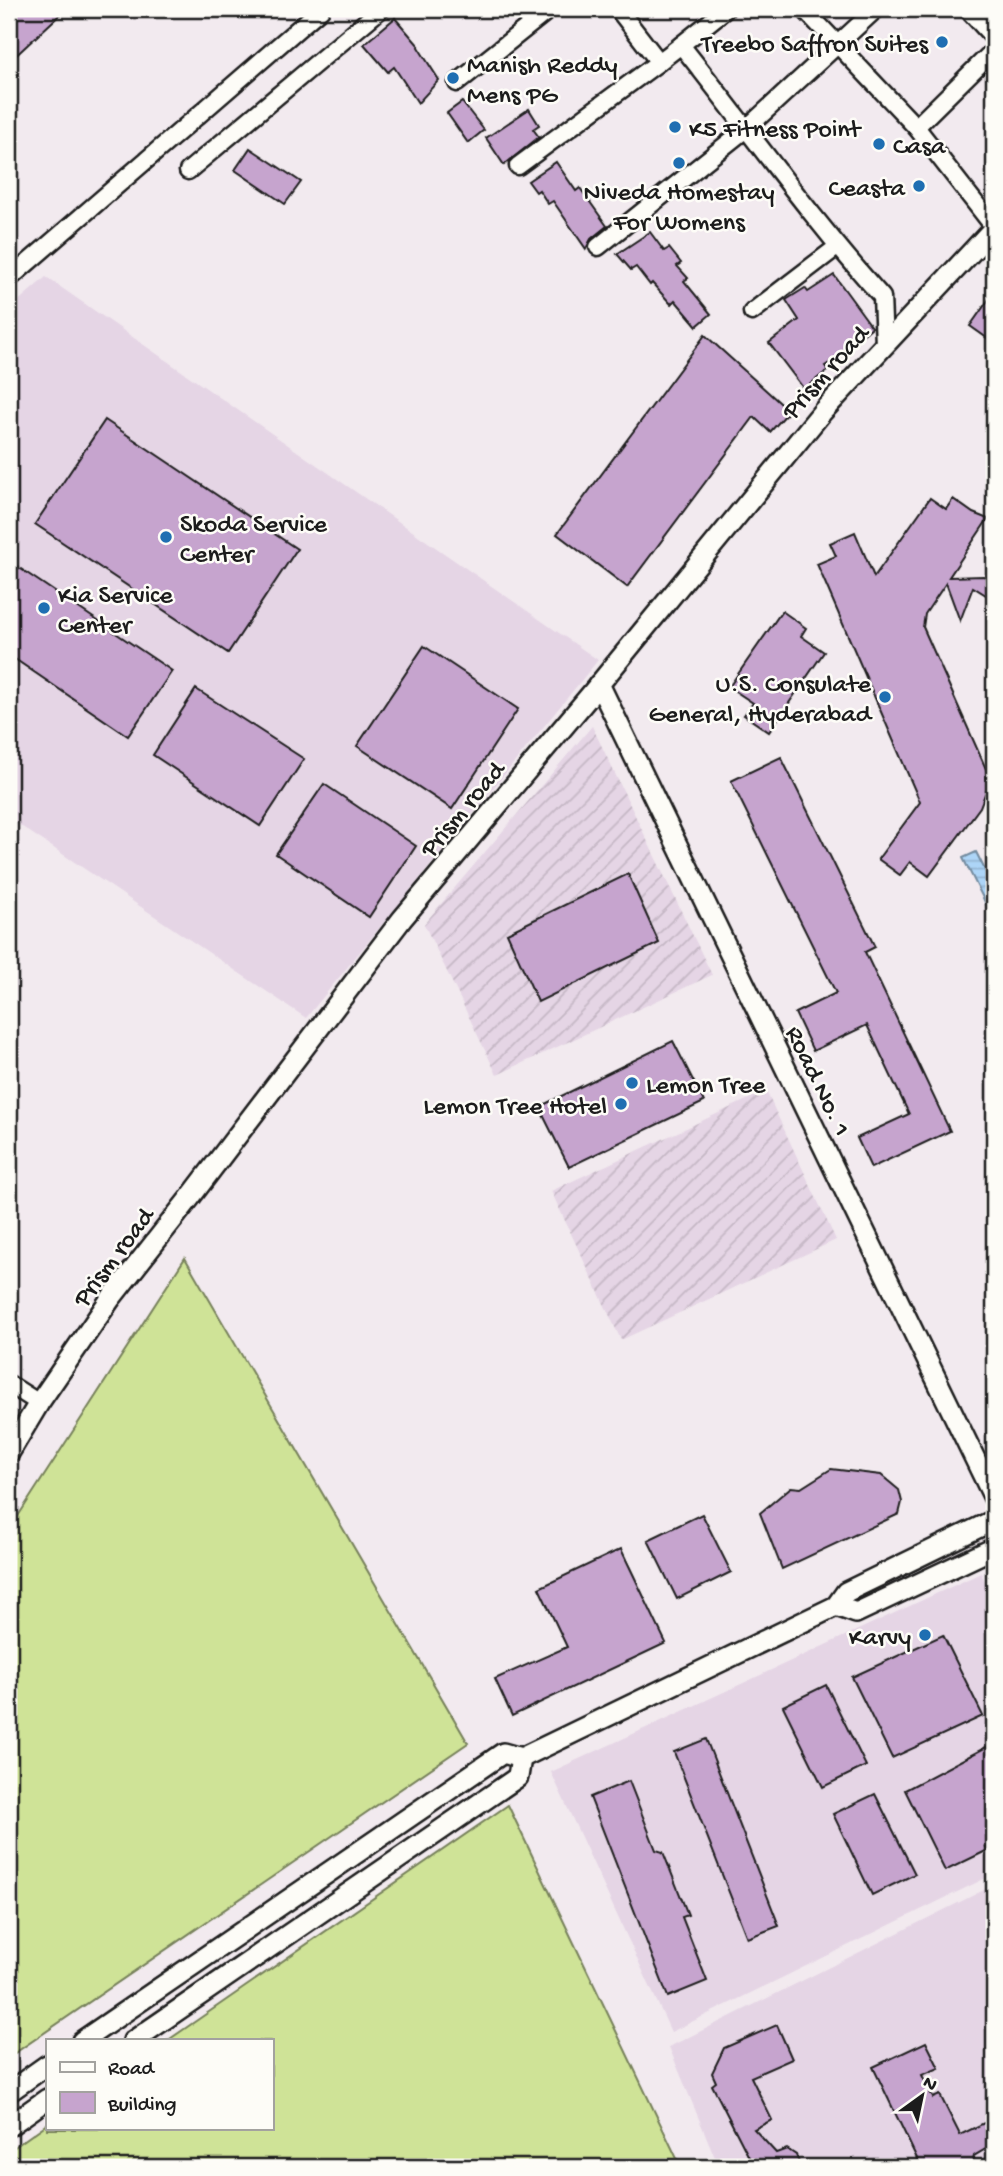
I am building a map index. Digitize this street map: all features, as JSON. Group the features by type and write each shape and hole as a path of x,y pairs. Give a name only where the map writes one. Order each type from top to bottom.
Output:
{"main road":[{"path":"972,9 994,33"}],"street":[{"path":"9,279 321,9"},
{"path":"188,171 381,9"},
{"path":"457,83 550,9"},
{"path":"618,9 659,62"},
{"path":"518,166 681,46 726,9"},
{"path":"804,9 916,127 994,228"},
{"path":"598,247 747,128 876,9"},
{"path":"681,46 837,247 882,297 884,344"},
{"path":"916,127 994,50"},
{"name":"Prism road","path":"9,1453 38,1403 111,1298 402,919 823,411 994,228"},
{"path":"752,312 837,247"},
{"name":"Road No. 1","path":"599,684 994,1499"},
{"path":"9,1384 38,1403"},
{"path":"85,2039 503,1753 521,1758 836,1606 846,1592 994,1520"},
{"path":"836,1606 856,1613 994,1549"},
{"path":"136,2039 518,1777 521,1758"},
{"path":"9,2091 46,2066"},
{"path":"9,2126 46,2100"}],"shaded area":[{"path":"46,277 598,660 306,1018 9,818 9,309"},
{"path":"592,726 712,975 497,1075 424,924"},
{"path":"766,1091 836,1240 621,1340 551,1191"},
{"path":"981,1573 994,1600 994,1874 671,2032 551,1772"},
{"path":"994,1885 994,2167 719,2167 669,2047"}],"green space":[{"path":"185,1258 468,1743 9,2057 9,1530"},
{"path":"508,1805 681,2167 9,2167 9,2151 46,2125 46,2130 273,2130 273,2039 170,2039"}],"water":[{"path":"976,852 987,874 994,870 994,912 991,914 963,858"}],"building":[{"path":"14,9 66,9 9,62 9,13"},
{"path":"395,18 419,46 439,80 418,103 394,67 388,72 364,44"},
{"path":"462,102 484,130 468,143 447,113"},
{"path":"529,109 539,125 533,129 539,137 504,165 486,138"},
{"path":"250,148 301,182 285,204 235,170"},
{"path":"556,162 576,191 580,188 607,226 591,239 586,249 553,201 548,204 539,190 536,192 528,181"},
{"path":"650,232 664,251 669,248 681,263 677,266 688,278 684,281 711,314 697,326 675,300 671,304 652,283 650,285 636,267 631,270 617,254"},
{"path":"834,275 872,327 842,352 843,354 825,366 828,370 804,389 769,343 799,320 786,300 805,288 808,292"},
{"path":"994,292 994,343 970,326"},
{"path":"705,335 789,411 770,432 754,417 627,587 557,534"},
{"name":"Skoda Service Center","path":"105,420 297,549 228,653 35,524"},
{"path":"930,498 946,509 953,499 973,513 988,519 949,577 984,576 994,583 994,600 973,587 960,621 946,583 925,614 923,627 987,771 988,786 980,807 929,876 910,862 900,875 878,859 920,802 817,564 836,556 830,543 855,532 874,577"},
{"name":"Kia Service Center","path":"9,561 172,671 128,736 9,655"},
{"path":"782,611 806,628 801,636 824,652 769,732 744,715 753,703 729,687"},
{"path":"424,646 518,709 452,809 357,746"},
{"path":"196,689 304,759 260,826 153,755"},
{"path":"781,757 875,947 865,952 950,1131 871,1168 857,1138 909,1114 867,1025 813,1051 795,1013 836,993 731,781"},
{"path":"324,784 416,846 369,917 276,854"},
{"path":"628,874 659,943 538,1002 507,933"},
{"name":"Lemon Tree Hotel","path":"673,1041 704,1102 569,1167 539,1107"},
{"path":"831,1469 881,1475 899,1490 902,1502 899,1514 782,1569 760,1513 791,1487 801,1488"},
{"path":"702,1514 731,1572 677,1599 648,1540"},
{"path":"621,1549 666,1643 512,1716 495,1679 567,1647 539,1588"},
{"path":"943,1635 983,1716 892,1758 852,1677"},
{"path":"826,1685 866,1766 823,1787 783,1706"},
{"path":"706,1739 779,1926 747,1938 674,1752"},
{"path":"994,1743 994,1843 986,1847 988,1850 945,1871 905,1790"},
{"path":"629,1781 656,1850 663,1852 688,1915 682,1917 707,1981 668,1997 590,1797"},
{"path":"875,1794 915,1874 872,1895 833,1814"},
{"path":"777,2025 792,2059 751,2077 772,2120 754,2129 776,2153 787,2149 796,2155 801,2167 754,2167 712,2085 716,2082 712,2073 724,2048"},
{"path":"926,2042 939,2068 922,2075 933,2098 940,2095 960,2135 994,2118 994,2144 974,2156 973,2161 959,2167 921,2167 873,2067"}],"place":[{"name":"Treebo Saffron Suites","path":"942,42"},
{"name":"Manish Reddy Mens PG","path":"453,78"},
{"name":"K5 Fitness Point","path":"675,127"},
{"name":"Casa","path":"879,144"},
{"name":"Niveda Homestay For Womens","path":"679,163"},
{"name":"Ceasta","path":"919,186"},
{"name":"Skoda Service Center","path":"166,537"},
{"name":"Kia Service Center","path":"44,608"},
{"name":"U.S. Consulate General, Hyderabad","path":"885,697"},
{"name":"Lemon Tree","path":"632,1083"},
{"name":"Lemon Tree Hotel","path":"621,1104"},
{"name":"Karvy","path":"925,1635"}]}
